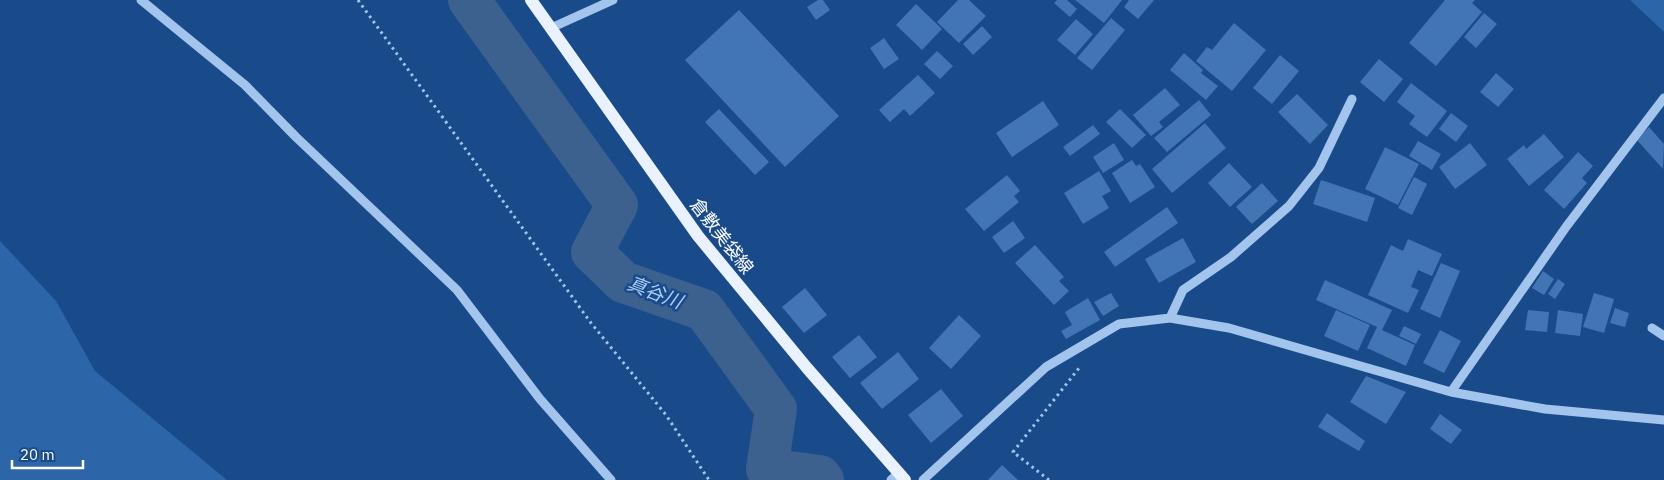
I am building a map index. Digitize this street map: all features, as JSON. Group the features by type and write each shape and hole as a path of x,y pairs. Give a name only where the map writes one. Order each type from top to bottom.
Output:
{"main road":[{"name":"倉敷美袋線","path":"531,0 698,236 898,478"}],"street":[{"path":"141,0 245,85 296,137 457,290 540,399 611,480"},
{"path":"551,28 613,0"},
{"path":"1451,392 1566,227 1664,98"},
{"path":"1170,318 1183,290 1230,257 1289,206 1319,168 1352,99"},
{"path":"923,480 1046,367 1119,324 1170,318 1230,328 1451,392 1545,409 1664,420"},
{"path":"1652,328 1664,336"}],"path":[{"path":"358,0 592,323 666,415 709,480"},
{"path":"1049,480 1013,452 1080,368 1086,343"}],"shaded area":[{"path":"1630,0 1664,0 1664,32"},
{"path":"0,241 56,301 95,371 227,480 0,480"}],"building":[{"path":"818,0 823,0 830,10 816,20 807,7"},
{"path":"958,0 969,0 986,16 959,43 937,22"},
{"path":"1057,0 1067,0 1077,9 1070,17 1054,3"},
{"path":"1075,0 1122,0 1104,23"},
{"path":"1129,0 1154,0 1138,19 1124,7"},
{"path":"1445,0 1475,0 1472,3 1482,12 1436,66 1409,43"},
{"path":"916,4 942,29 922,50 896,25"},
{"path":"739,10 839,116 785,167 685,60"},
{"path":"1484,13 1497,24 1476,48 1464,37"},
{"path":"1111,18 1125,30 1092,70 1077,58"},
{"path":"1076,19 1093,34 1075,55 1057,40"},
{"path":"1234,23 1266,50 1232,91 1196,61 1207,47 1212,50"},
{"path":"982,26 992,37 973,55 963,44"},
{"path":"884,38 899,59 884,69 870,48"},
{"path":"937,51 953,66 940,79 924,64"},
{"path":"1184,53 1203,70 1201,73 1218,86 1206,100 1170,70"},
{"path":"1280,55 1299,71 1272,104 1253,88"},
{"path":"1379,59 1403,79 1384,102 1360,82"},
{"path":"1496,73 1514,89 1498,107 1480,92"},
{"path":"918,75 935,93 910,116 904,109 890,122 879,110"},
{"path":"1411,83 1447,111 1427,137 1409,124 1415,116 1397,102"},
{"path":"1165,88 1180,105 1159,122 1163,127 1151,136 1133,115"},
{"path":"1297,94 1328,125 1310,144 1278,112"},
{"path":"1199,100 1211,115 1167,152 1154,138"},
{"path":"1043,101 1059,125 1012,157 996,133"},
{"path":"719,109 769,162 755,175 705,122"},
{"path":"1120,109 1146,135 1132,148 1106,122"},
{"path":"1451,113 1468,126 1456,142 1439,129"},
{"path":"1205,123 1226,148 1172,193 1152,169"},
{"path":"1093,125 1100,134 1070,156 1063,147"},
{"path":"1649,127 1664,144 1663,169 1636,139"},
{"path":"1544,134 1564,157 1529,186 1507,159 1524,145 1526,149"},
{"path":"1418,141 1441,154 1432,170 1409,156"},
{"path":"1114,143 1124,160 1103,173 1093,157"},
{"path":"1470,143 1487,165 1455,189 1439,167"},
{"path":"1385,147 1419,164 1398,205 1365,189"},
{"path":"1578,152 1593,166 1582,178 1587,183 1564,209 1544,190"},
{"path":"1132,160 1136,166 1140,164 1155,187 1130,203 1112,173"},
{"path":"1229,163 1252,187 1230,207 1208,183"},
{"path":"1099,171 1111,191 1102,196 1109,208 1083,224 1064,193"},
{"path":"1007,175 1020,191 1014,196 1019,202 984,231 965,209"},
{"path":"1414,177 1427,184 1412,215 1398,208"},
{"path":"1321,180 1375,198 1367,222 1313,204"},
{"path":"1262,183 1278,201 1252,224 1236,207"},
{"path":"1167,207 1178,223 1115,267 1104,252"},
{"path":"1013,221 1025,238 1004,253 992,237"},
{"path":"1183,238 1196,262 1159,283 1145,259"},
{"path":"1408,239 1442,254 1432,276 1418,270 1411,287 1419,290 1408,313 1368,295 1391,245 1403,251"},
{"path":"1035,245 1064,277 1059,281 1069,291 1054,305 1015,263"},
{"path":"1441,263 1460,271 1440,318 1420,309"},
{"path":"1543,271 1554,279 1544,295 1532,288"},
{"path":"1558,279 1565,284 1555,299 1548,294"},
{"path":"1325,280 1392,310 1382,330 1415,345 1406,366 1367,348 1377,327 1316,300"},
{"path":"805,288 827,315 804,333 782,307"},
{"path":"1111,293 1119,306 1103,316 1094,302"},
{"path":"1594,293 1614,299 1604,333 1583,327"},
{"path":"1088,298 1100,320 1066,339 1061,331 1072,325 1065,312"},
{"path":"1615,308 1629,313 1625,327 1610,323"},
{"path":"1336,310 1370,325 1358,351 1324,336"},
{"path":"1528,310 1549,312 1547,332 1525,330"},
{"path":"1558,310 1583,314 1580,336 1555,333"},
{"path":"959,315 981,336 951,369 929,348"},
{"path":"1404,326 1421,334 1416,344 1399,336"},
{"path":"1440,330 1461,341 1444,373 1423,363"},
{"path":"859,335 877,357 850,378 832,357"},
{"path":"898,352 919,379 882,409 860,383"},
{"path":"1366,376 1406,392 1386,424 1350,402"},
{"path":"941,389 963,416 931,443 908,415"},
{"path":"1327,413 1365,441 1359,451 1318,427"},
{"path":"1440,414 1462,430 1451,444 1430,429"},
{"path":"1002,465 1018,480 988,480"}],"waterway":[{"name":"真谷川","path":"469,0 617,205 592,252 623,282 704,310 776,409 767,469 820,476 823,480"}]}
